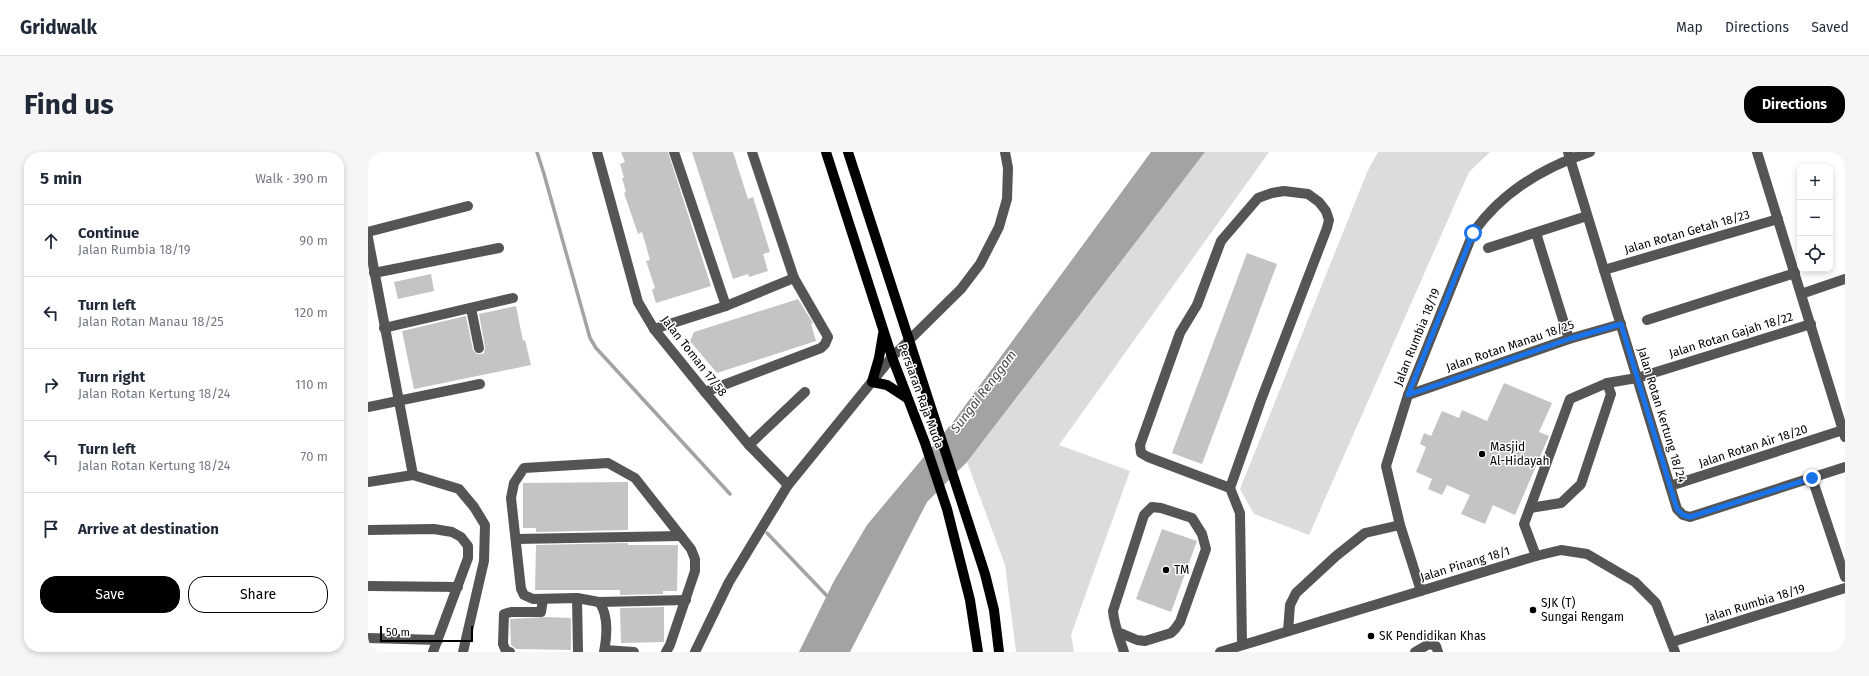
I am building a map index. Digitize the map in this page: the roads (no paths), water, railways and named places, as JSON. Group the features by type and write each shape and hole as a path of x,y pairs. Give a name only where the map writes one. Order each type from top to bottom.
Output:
{"main road":[{"name":"Persiaran Raja Muda","path":"826,152 892,357 925,443 947,509 970,600 978,652"},
{"name":"Persiaran Raja Muda","path":"848,152 961,496 985,574 994,610 999,652"},
{"path":"883,330 880,353 872,382 887,385 907,398"}],"street":[{"name":"Jalan Toman 17/58","path":"597,152 638,302 654,329 705,392 749,444 788,486"},
{"path":"674,152 726,306"},
{"path":"705,392 821,348 825,344 828,337 794,278 752,152"},
{"path":"696,652 729,582 788,486 892,357 961,289 980,264 999,227 1007,199 1008,168 1005,152"},
{"name":"Jalan Rumbia 18/19","path":"1421,591 1400,525 1386,466 1408,395 1473,233 1482,220 1522,184 1569,155 1590,152"},
{"path":"1757,152 1844,434"},
{"name":"Jalan Rotan Kertung 18/24","path":"1569,155 1677,509 1683,515 1690,517 1845,467"},
{"path":"1230,488 1148,457 1141,453 1140,444 1180,333 1197,305 1221,241 1258,198 1284,191 1308,194 1319,202 1326,211 1328,220 1327,228 1261,400 1230,488 1240,513 1242,645"},
{"path":"368,232 468,206"},
{"path":"1488,248 1587,216"},
{"name":"Jalan Rotan Getah 18/23","path":"1604,270 1778,219"},
{"path":"1536,233 1569,339"},
{"path":"368,238 413,475"},
{"path":"374,273 499,248"},
{"path":"1647,320 1795,273"},
{"path":"654,329 726,306 794,278"},
{"path":"1801,294 1845,279"},
{"path":"384,328 513,298"},
{"path":"471,308 479,348"},
{"name":"Jalan Rotan Manau 18/25","path":"1408,395 1569,339 1621,324"},
{"name":"Jalan Rotan Gajah 18/22","path":"1536,556 1524,524 1570,399 1607,383 1637,378 1810,324"},
{"path":"1530,508 1561,503 1581,484 1611,394 1607,383"},
{"path":"368,407 480,384"},
{"path":"749,444 805,392"},
{"name":"Jalan Rotan Air 18/20","path":"1670,486 1844,434"},
{"path":"666,652 670,645 686,600 696,571 695,559 691,549 681,536 635,478 608,462 524,468 514,483 511,498 521,589 524,595 533,599 577,598 599,602 686,600"},
{"path":"368,482 413,475 459,489 474,507 485,525 484,561 463,652"},
{"path":"1812,478 1845,577"},
{"path":"1118,632 1137,640 1145,641 1171,633 1180,622 1206,549 1202,534 1192,518 1152,506 1144,515 1113,611 1118,632 1124,652"},
{"path":"1288,631 1290,605 1296,593 1336,556 1365,533 1400,525"},
{"path":"368,530 434,529 452,532 461,537 468,546 468,558 433,652"},
{"path":"516,539 681,536"},
{"name":"Jalan Pinang 18/1","path":"1220,652 1536,556 1561,550 1587,554 1635,582 1656,603 1674,647"},
{"path":"368,586 458,587"},
{"name":"Jalan Rumbia 18/19","path":"1674,647 1845,588"},
{"path":"577,598 578,652"},
{"path":"510,652 506,651 503,644 504,614 511,612 541,612 543,599"},
{"path":"599,602 604,609 606,616 604,651 634,652"},
{"path":"368,638 438,640"},
{"path":"1416,652 1430,644 1436,646 1438,652"}],"water":[{"name":"Sungai Renggam","path":"1151,152 1205,152 967,462 927,502 850,652 799,652 834,581 867,525 953,422"}],"waterway":[{"path":"537,152 590,338 596,348 730,494"},
{"path":"767,533 829,598"}],"place":[{"name":"Masjid Al-Hidayah","path":"1482,454"},
{"name":"TM","path":"1166,570"},
{"name":"SJK (T) Sungai Rengam","path":"1533,610"},
{"name":"SK Pendidikan Khas","path":"1371,636"}]}
